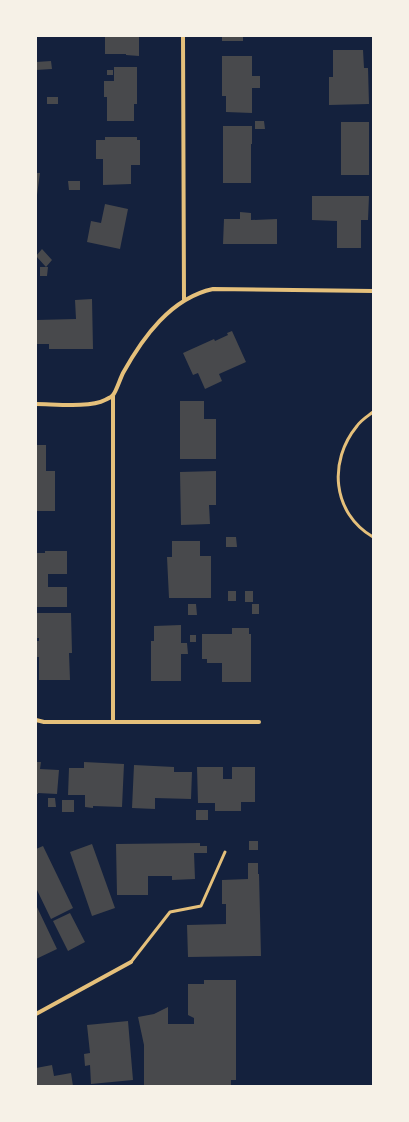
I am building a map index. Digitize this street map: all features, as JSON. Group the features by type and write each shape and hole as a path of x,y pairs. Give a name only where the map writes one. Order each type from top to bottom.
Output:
{"street":[{"path":"183,36 184,301"},
{"path":"113,722 113,396 122,375 140,344 156,324 184,301 196,294 213,289 373,291"},
{"path":"36,404 94,404 113,396"},
{"path":"36,720 44,722 258,722"},
{"path":"36,1014 131,962"}],"lane":[{"path":"373,412 357,425 347,440 341,453 338,469 338,485 341,498 347,511 355,523 373,537"},
{"path":"131,962 170,912 201,906 225,852"}],"building":[{"path":"105,36 139,36 139,56 126,54 105,54"},
{"path":"222,36 243,36 243,41 222,41"},
{"path":"333,50 363,50 364,68 368,68 369,104 329,105 329,77 333,77"},
{"path":"222,56 252,56 252,76 260,76 260,88 252,88 252,113 226,112 226,96 222,96"},
{"path":"51,61 52,69 36,70 36,62"},
{"path":"114,67 137,67 137,104 134,104 134,121 107,121 107,97 104,97 104,81 114,81"},
{"path":"107,70 113,70 113,75 107,75"},
{"path":"47,97 58,97 58,104 47,104"},
{"path":"255,121 264,121 265,129 255,129"},
{"path":"341,122 369,122 369,175 341,175"},
{"path":"223,126 252,126 251,183 223,183"},
{"path":"105,137 137,137 137,140 140,140 140,165 131,165 131,184 103,185 103,159 96,159 96,140 105,140"},
{"path":"36,173 40,173 37,195 36,195"},
{"path":"68,181 80,181 80,190 69,190"},
{"path":"312,196 369,196 368,220 361,220 361,248 337,248 337,221 312,220"},
{"path":"105,204 128,209 120,249 87,242 91,221 101,223"},
{"path":"240,212 251,213 251,220 277,219 277,244 223,244 224,219 240,219"},
{"path":"42,249 52,260 46,267 36,256"},
{"path":"40,267 48,267 47,276 40,276"},
{"path":"92,299 93,349 49,349 49,344 36,344 36,320 76,319 75,300"},
{"path":"232,331 246,362 219,374 222,381 205,389 198,373 193,375 183,353 214,339 215,341 228,335 227,333"},
{"path":"180,401 204,401 204,419 216,419 216,459 180,459"},
{"path":"36,445 46,445 46,471 55,471 55,511 36,511"},
{"path":"216,471 216,505 209,505 210,524 181,525 180,472"},
{"path":"226,537 236,537 237,547 226,547"},
{"path":"172,541 200,541 200,556 211,556 211,598 169,598 167,557 172,557"},
{"path":"45,551 67,551 67,574 48,574 48,587 67,587 67,607 36,607 36,553 45,553"},
{"path":"228,591 236,591 236,601 228,601"},
{"path":"245,591 253,591 253,602 245,602"},
{"path":"188,604 196,604 197,615 188,615"},
{"path":"252,604 259,604 259,614 252,614"},
{"path":"36,613 71,613 72,653 69,653 70,680 39,680 39,657 36,657 36,641 39,641 39,638 36,638"},
{"path":"181,625 181,643 187,643 188,654 181,654 181,681 151,681 151,641 154,641 154,626"},
{"path":"232,628 249,628 249,634 251,634 251,682 222,682 222,663 207,663 207,659 202,659 202,634 232,634"},
{"path":"190,635 196,635 196,642 190,642"},
{"path":"36,762 41,762 40,769 59,770 57,794 36,794"},
{"path":"84,762 124,764 122,807 85,807 85,795 68,795 69,768 84,768"},
{"path":"134,765 174,767 174,772 192,772 191,799 155,798 155,809 132,808"},
{"path":"197,767 223,767 223,779 232,779 232,767 255,767 255,802 241,802 241,811 215,811 215,803 198,803"},
{"path":"48,798 55,798 56,807 48,807"},
{"path":"62,800 74,800 74,812 62,812"},
{"path":"196,810 208,810 208,820 196,820"},
{"path":"249,841 258,841 258,850 249,850"},
{"path":"200,843 200,846 207,846 207,853 194,853 195,879 172,880 172,876 148,876 148,895 117,895 116,844"},
{"path":"92,844 115,908 92,916 70,852"},
{"path":"43,846 73,908 51,919 36,888 36,849"},
{"path":"248,863 258,863 261,956 188,957 187,925 226,924 226,904 222,904 222,880 248,879"},
{"path":"36,905 57,949 36,959"},
{"path":"70,913 85,942 68,951 53,921"},
{"path":"204,980 236,980 236,1080 231,1080 231,1086 144,1086 144,1045 138,1017 154,1014 168,1007 168,1024 194,1024 194,1018 188,1015 188,984 204,984"},
{"path":"128,1021 133,1080 91,1084 90,1065 85,1066 84,1054 90,1053 87,1025"},
{"path":"52,1065 54,1076 71,1073 73,1086 36,1086 36,1068"}]}
